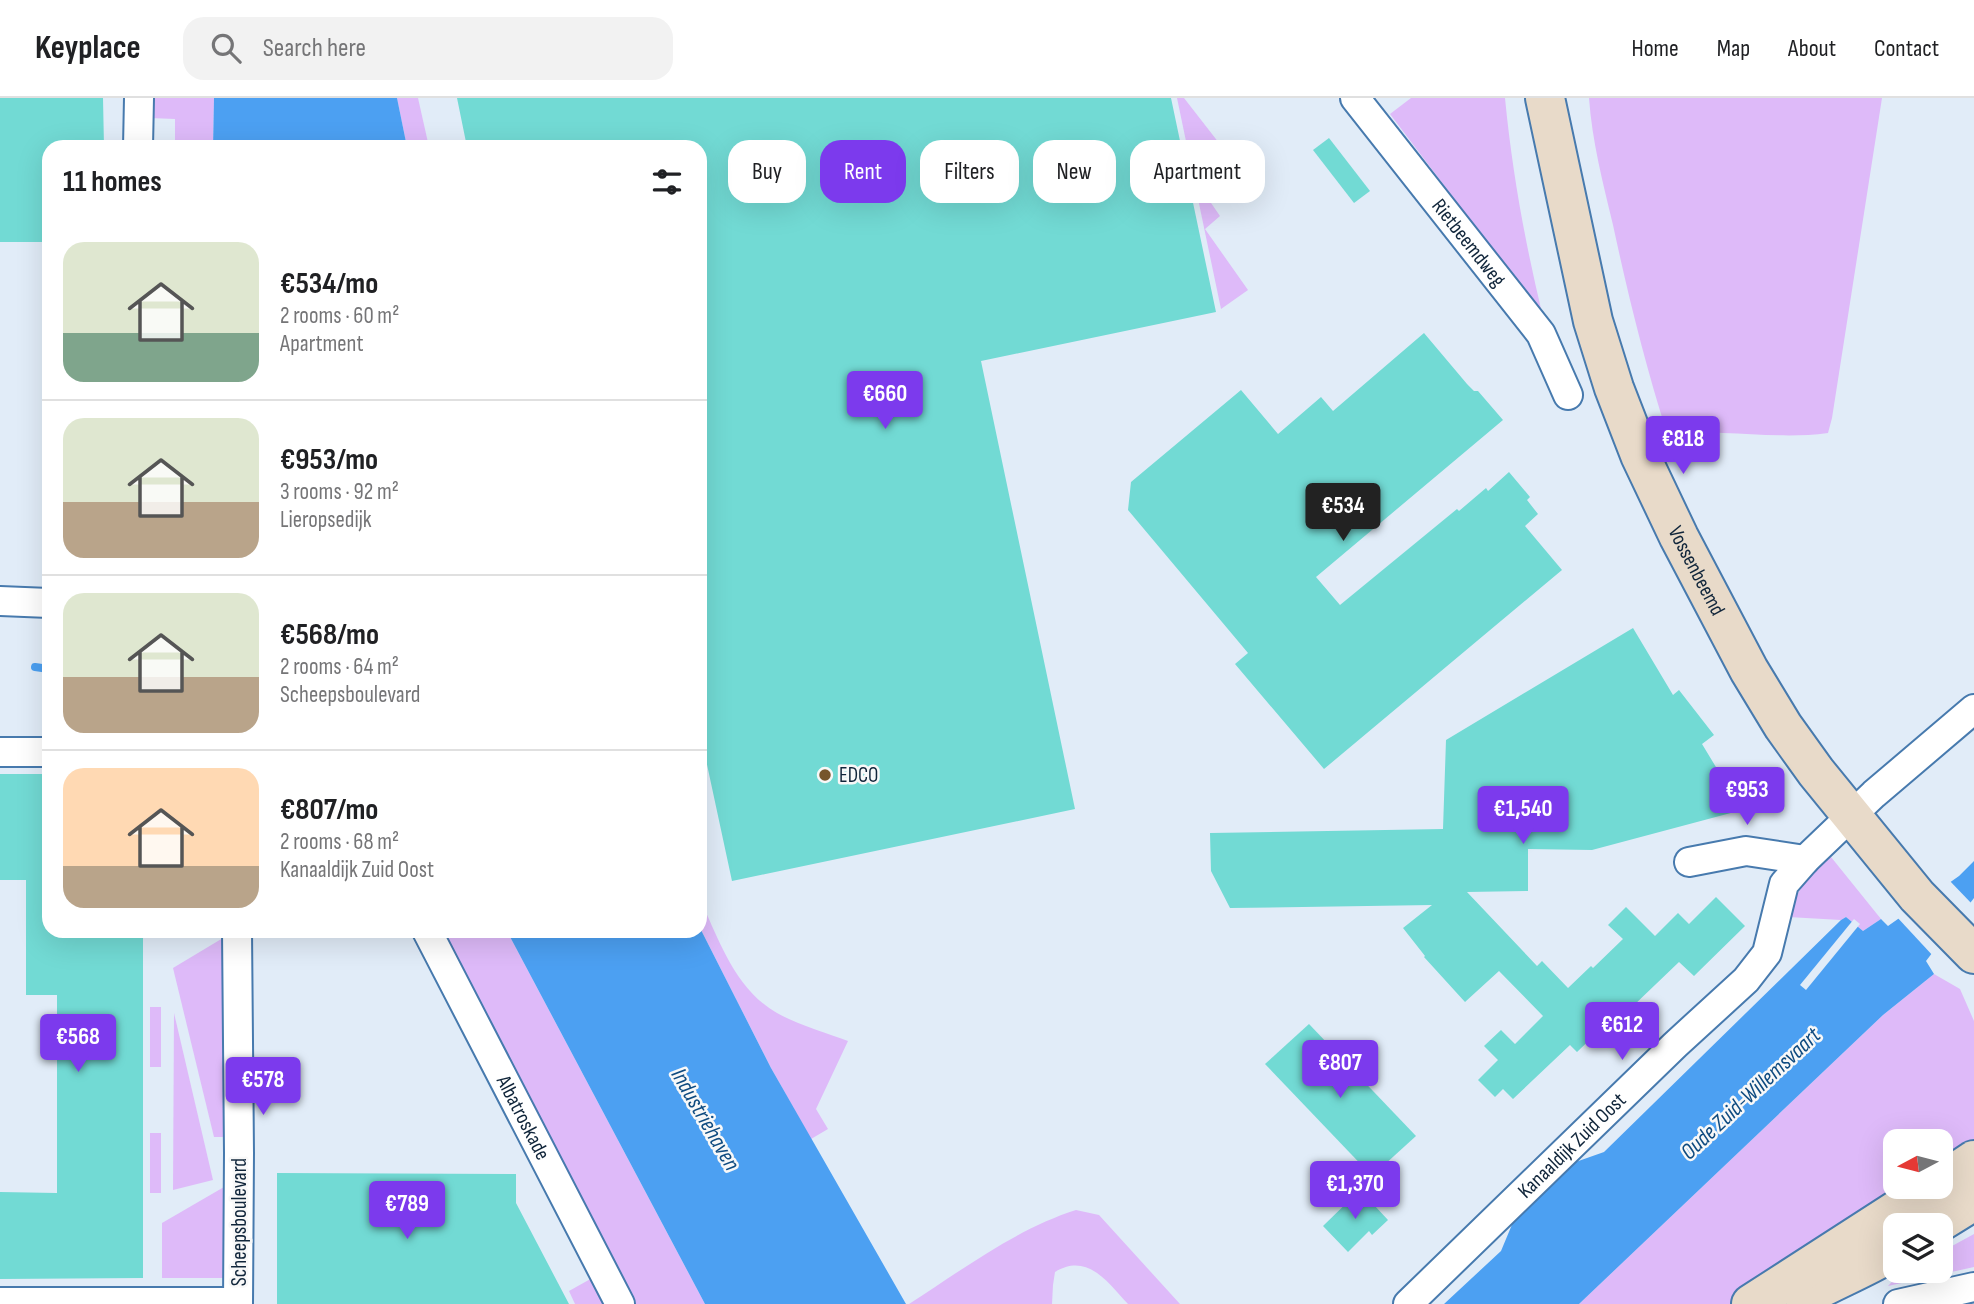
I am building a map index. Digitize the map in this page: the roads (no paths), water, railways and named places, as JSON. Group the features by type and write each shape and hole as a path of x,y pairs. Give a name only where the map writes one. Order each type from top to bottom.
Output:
{"main road":[{"name":"Vossenbeemd","path":"1548,105 1558,168 1592,321 1640,455 1679,537 1749,670 1783,726 1851,817 1917,895 1965,946"},
{"path":"1953,1174 1974,1160"},
{"path":"1751,1304 1914,1199"},
{"path":"1953,1214 1974,1201"},
{"path":"1792,1304 1883,1257"}],"street":[{"path":"138,140 139,98"},
{"name":"Rietbeemdweg","path":"1354,98 1541,334 1568,395"},
{"path":"0,601 42,603"},
{"name":"Kanaaldijk Zuid Oost","path":"1408,1304 1675,1045 1746,980 1767,953 1784,884 1805,860 1874,794 1974,709"},
{"path":"0,752 42,752"},
{"path":"1689,862 1746,851 1805,860"},
{"name":"Scheepsboulevard","path":"237,938 238,1303"},
{"name":"Albatroskade","path":"432,938 620,1304"},
{"path":"1898,1304 1974,1287"},
{"path":"0,1302 238,1303"}],"water":[{"path":"214,98 397,98 406,140 213,140"},
{"name":"Oude Zuid-Willemsvaart","path":"1974,861 1974,898 1926,961 1934,974 1883,1015 1579,1304 1444,1304 1501,1251 1516,1215 1570,1164 1604,1152 1841,920 1846,917 1863,931 1881,919 1888,926 1959,876"},
{"name":"Industriehaven","path":"511,938 705,938 771,1068 906,1304 705,1304"}],"waterway":[{"path":"35,667 42,668"}],"place":[{"name":"EDCO","path":"825,775"}]}
